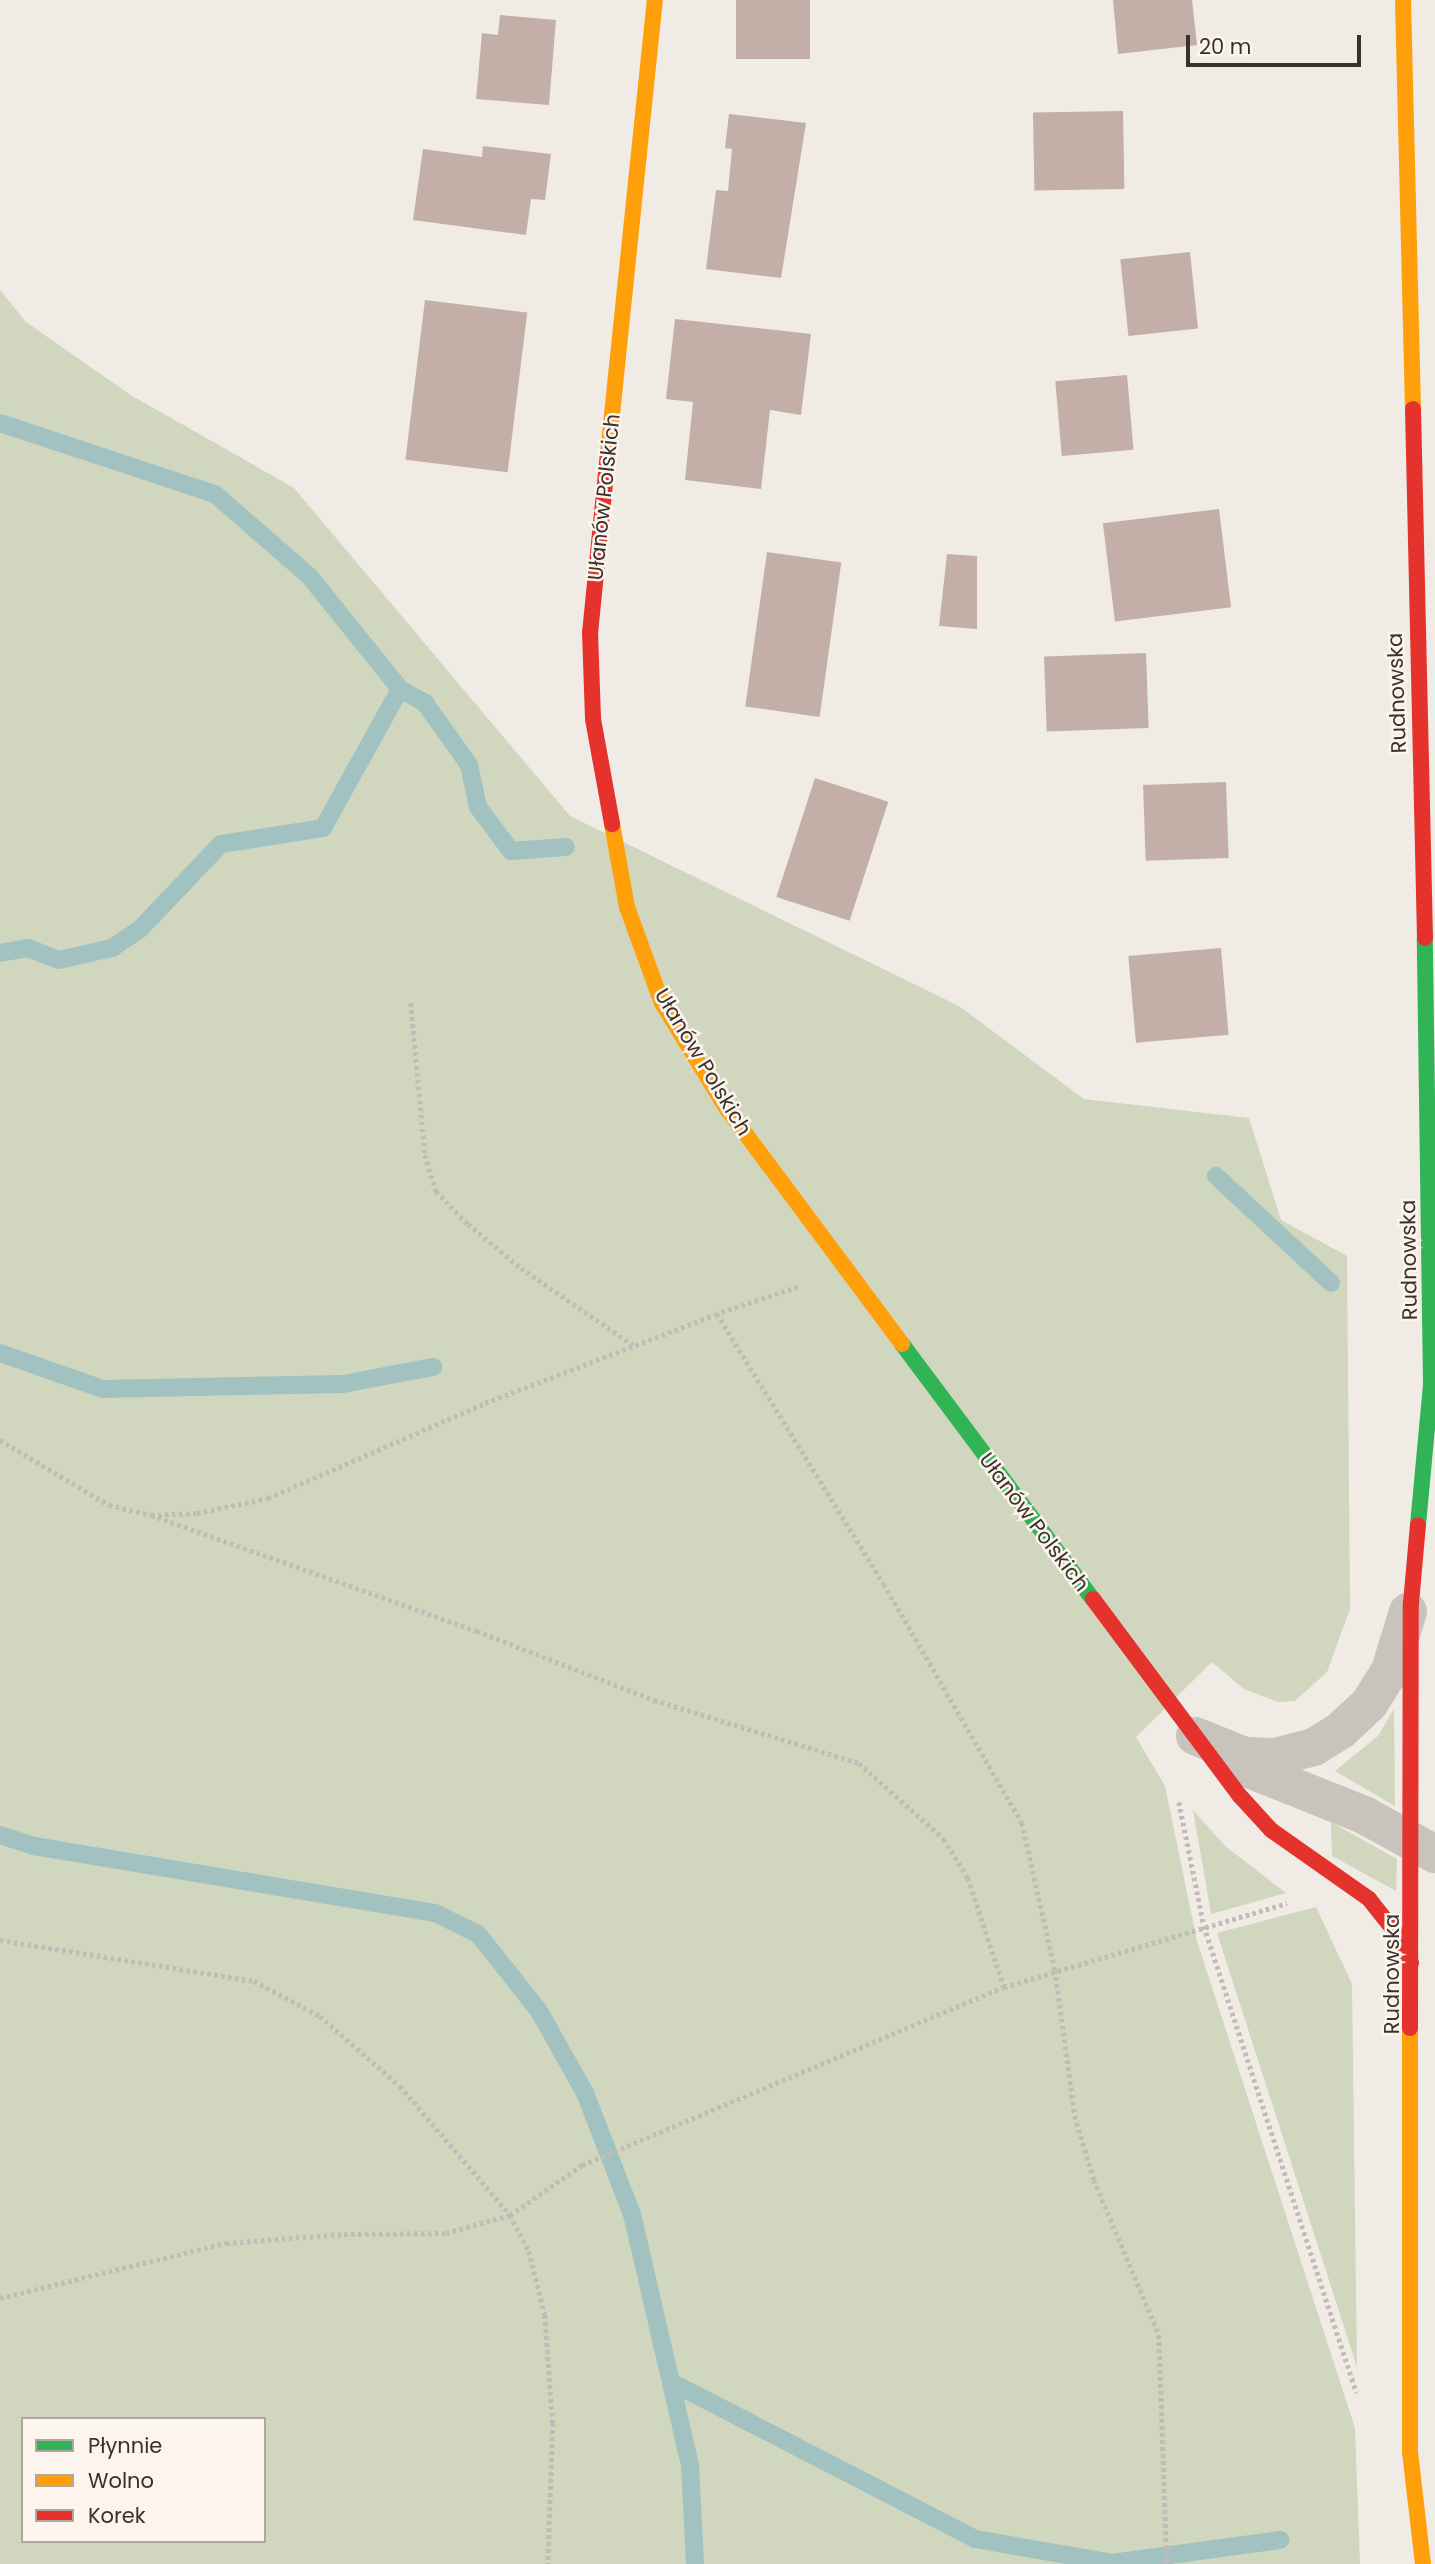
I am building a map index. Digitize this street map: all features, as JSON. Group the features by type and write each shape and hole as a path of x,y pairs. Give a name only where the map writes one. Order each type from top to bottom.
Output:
{"main road":[{"name":"Ułanów Polskich","path":"655,0 590,632 593,719 627,907 662,1003 727,1109 1195,1736 1272,1830 1369,1899 1400,1938 1413,1968"},
{"name":"Rudnowska","path":"1403,0 1428,1055 1431,1385 1411,1603 1424,1848 1413,1968 1410,2452 1423,2564"},
{"name":"Rudnowska","path":"1431,1385 1435,1406"}],"street":[{"path":"1195,1736 1245,1756 1275,1757 1323,1741 1369,1704 1390,1670 1411,1603"},
{"name":"Ułanów Polskich","path":"1195,1736 1236,1764 1364,1815 1424,1848"}],"path":[{"path":"411,1003 425,1155 436,1191 468,1224 521,1268 634,1345"},
{"path":"151,1515 197,1513 268,1498 485,1403 717,1314 846,1269"},
{"path":"717,1314 884,1584 1022,1823 1055,1970 1075,2116 1094,2180 1159,2335 1167,2564"},
{"path":"0,1440 109,1505 151,1515 477,1631 654,1700 859,1763 944,1839 968,1878 1004,1987"},
{"path":"1177,1790 1204,1926 1360,2401"},
{"path":"0,2298 226,2243 344,2234 446,2233 510,2215 582,2165 1004,1987 1301,1899"},
{"path":"0,1940 254,1981 320,2016 400,2086 510,2215 529,2251 545,2315 553,2423 548,2564"}],"green space":[{"path":"0,290 26,322 129,394 294,488 570,816 959,1006 1084,1099 1249,1118 1281,1220 1347,1256 1350,1609 1327,1672 1295,1701 1278,1702 1244,1689 1212,1662 1136,1737 1165,1786 1197,1941 1355,2428 1360,2564 0,2564"},
{"path":"1394,1709 1395,1806 1335,1771 1378,1736"},
{"path":"1193,1810 1225,1846 1286,1893 1211,1914"},
{"path":"1331,1822 1397,1859 1396,1891 1332,1856"},
{"path":"1316,1907 1352,1984 1357,2367 1217,1933"}],"building":[{"path":"736,0 810,0 810,59 736,59"},
{"path":"1113,0 1192,0 1197,45 1118,54"},
{"path":"500,15 556,20 549,105 476,99 482,33 498,35"},
{"path":"1123,111 1124,189 1034,191 1033,113"},
{"path":"729,114 806,123 781,278 706,269 716,190 728,191 732,149 725,148"},
{"path":"483,146 551,154 545,200 531,199 526,235 413,220 423,149 482,157"},
{"path":"1190,252 1198,329 1128,336 1120,259"},
{"path":"425,300 527,313 508,472 405,460"},
{"path":"675,319 811,334 801,415 770,410 761,489 685,480 693,402 666,399"},
{"path":"1127,375 1134,450 1062,456 1055,381"},
{"path":"1219,509 1231,607 1115,622 1103,523"},
{"path":"767,552 841,562 820,717 745,706"},
{"path":"947,554 977,556 977,629 939,626"},
{"path":"1146,653 1149,728 1047,732 1044,657"},
{"path":"815,778 888,802 850,921 776,897"},
{"path":"1226,782 1229,858 1146,861 1143,785"},
{"path":"1221,948 1229,1035 1136,1043 1128,956"}],"waterway":[{"path":"0,423 215,494 310,577 400,689 425,703 469,765 478,807 511,851 566,847"},
{"path":"0,953 28,948 59,960 112,948 140,929 221,844 323,828 400,689"},
{"path":"1216,1176 1331,1283"},
{"path":"0,1353 103,1389 343,1384 433,1367"},
{"path":"0,1835 34,1846 435,1913 478,1934 539,2011 585,2093 632,2214 690,2465 695,2564"},
{"path":"671,2382 975,2539 1112,2563 1280,2540"}],"traffic: fast":[{"path":"1418,1525 1431,1385 1425,938"},
{"path":"902,1344 1093,1599"}],"traffic: slow":[{"path":"608,453 655,0"},
{"path":"1403,0 1413,409"},
{"path":"612,824 627,907 662,1003 727,1109 902,1344"},
{"path":"1410,2028 1410,2452 1423,2564"}],"traffic: jam":[{"path":"1413,409 1425,938"},
{"path":"608,453 590,632 593,719 612,824"},
{"path":"1410,2028 1411,1603 1418,1525"},
{"path":"1093,1599 1240,1796 1271,1830 1369,1899 1400,1938 1411,1963"}]}
